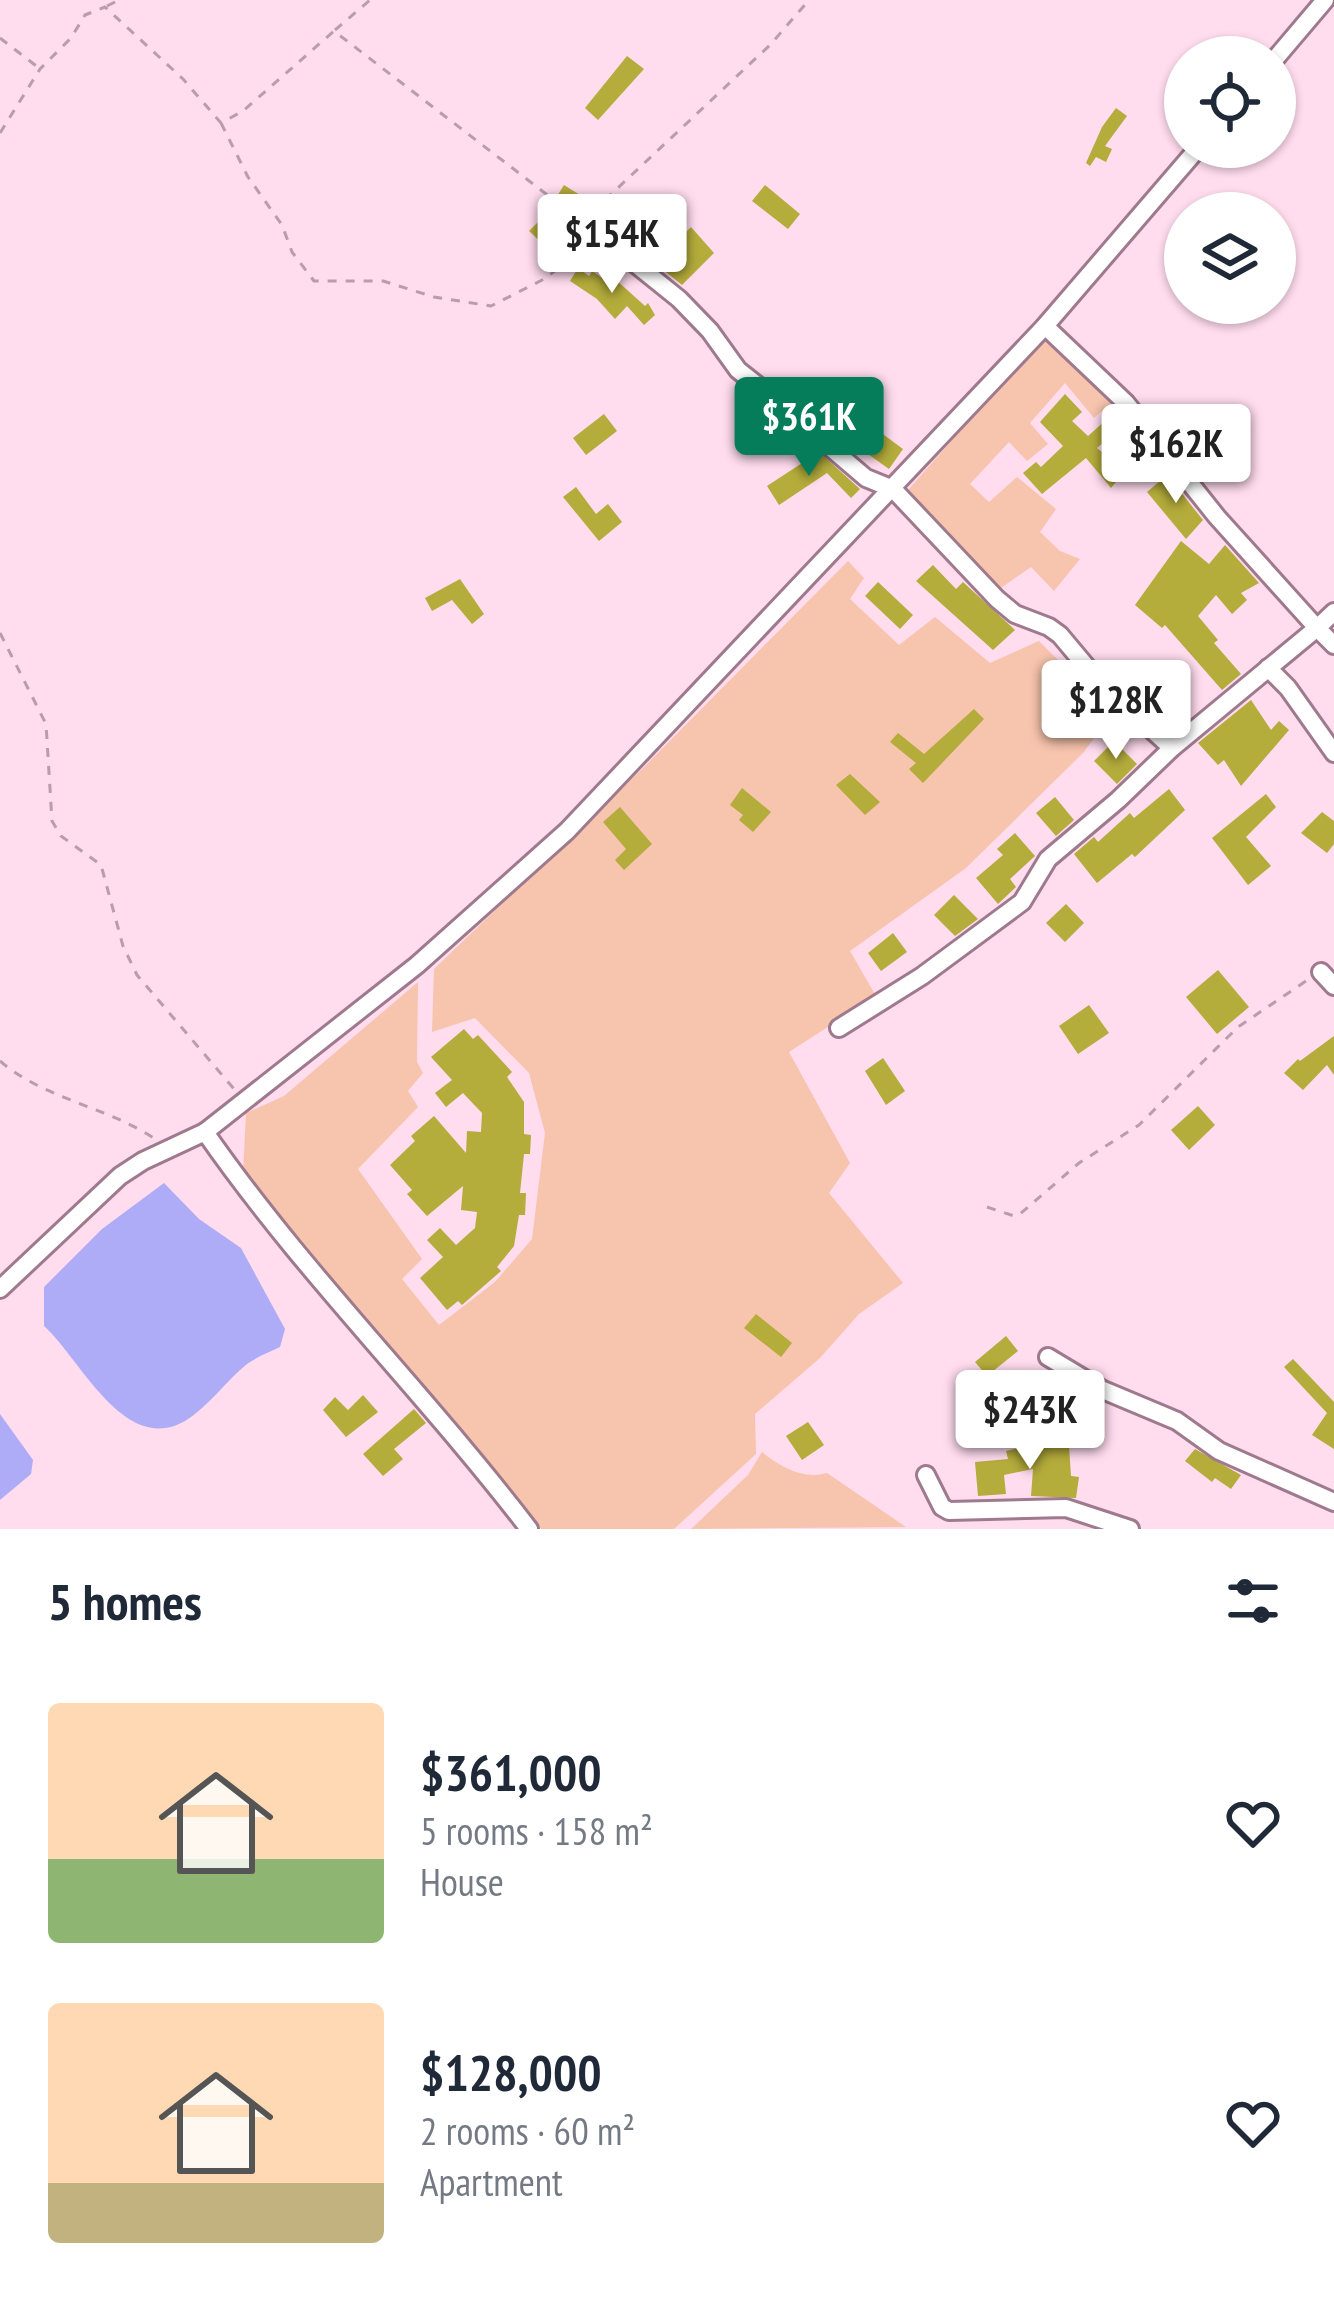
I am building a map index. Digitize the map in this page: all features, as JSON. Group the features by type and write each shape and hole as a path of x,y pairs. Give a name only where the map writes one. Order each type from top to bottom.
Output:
{"street":[{"path":"1294,36 1325,0"},
{"path":"0,1289 120,1177 205,1132 417,965 566,831 1045,326 1181,168"},
{"path":"592,229 679,299 738,370 784,407 818,426 832,449 866,478 892,489 1015,614 1060,635 1101,684 1172,748"},
{"path":"1045,326 1126,403 1217,517 1334,644"},
{"path":"839,1028 922,976 1022,902 1048,859 1334,612"},
{"path":"1268,668 1288,688 1334,754"},
{"path":"205,1132 278,1232 436,1413 529,1529"},
{"path":"1048,1357 1103,1390 1178,1420 1219,1451 1334,1502"},
{"path":"926,1475 942,1507 949,1511 1066,1508 1130,1529"}],"path":[{"path":"0,133 40,69 71,38 85,15 119,0"},
{"path":"221,123 243,111 370,0"},
{"path":"105,7 183,79 221,123 248,177 282,225 292,252 314,281 382,281 434,297 491,306 546,278 573,256 605,200 770,45 809,0"},
{"path":"334,31 592,229"},
{"path":"0,38 40,69"},
{"path":"0,633 46,724 52,821 61,836 100,865 123,946 137,975 239,1094 259,1090"},
{"path":"987,1208 1020,1214 1079,1163 1139,1125 1252,1016 1328,979"},
{"path":"0,1061 74,1102 136,1124 153,1139 180,1144"}],"shaded area":[{"path":"1045,335 1112,402 1094,418 1065,383 1030,423 1048,444 1027,461 1009,442 970,484 989,502 1017,477 1056,509 1040,532 1060,551 1080,559 1054,591 1031,567 998,590 908,490"},
{"path":"848,561 864,578 850,599 899,645 935,617 990,663 1039,641 1112,714 1083,753 966,868 850,951 876,996 789,1052 850,1163 829,1193 903,1283 859,1314 820,1358 755,1414 756,1454 674,1529 541,1529 243,1173 246,1113 284,1096 418,982 417,1062 423,1073 408,1091 418,1107 358,1169 422,1259 402,1279 439,1325 495,1282 532,1239 545,1133 529,1073 475,1018 432,1032 434,969"},
{"path":"164,1183 199,1219 241,1248 285,1329 280,1347 247,1364 185,1421 163,1428 142,1425 123,1415 88,1379 44,1326 44,1287 102,1229"},
{"path":"0,1414 33,1460 31,1474 0,1500"},
{"path":"762,1452 793,1471 827,1473 906,1527 691,1529 748,1475"}],"building":[{"path":"627,56 644,69 598,120 585,108"},
{"path":"1116,108 1127,116 1105,146 1112,149 1106,162 1096,157 1090,166 1086,163 1102,127"},
{"path":"564,185 580,195 553,220 575,242 559,259 529,231"},
{"path":"765,185 800,214 788,229 752,201"},
{"path":"691,227 714,253 682,285 655,263"},
{"path":"578,268 611,284 615,279 645,306 648,303 655,315 644,325 627,306 615,319 597,299 570,281"},
{"path":"833,380 850,397 828,418 809,403"},
{"path":"1065,394 1082,412 1072,421 1088,436 1116,411 1126,423 1097,448 1125,471 1111,488 1086,458 1042,494 1023,473 1036,462 1041,467 1063,446 1040,422"},
{"path":"604,414 617,431 586,455 573,438"},
{"path":"880,432 903,449 889,469 865,452"},
{"path":"819,452 860,489 851,498 827,473 779,505 767,486"},
{"path":"1167,475 1203,520 1186,539 1147,492"},
{"path":"576,487 596,514 608,504 622,522 599,541 563,497"},
{"path":"1181,541 1209,564 1225,545 1259,583 1241,593 1247,600 1232,614 1216,595 1198,616 1241,674 1222,690 1165,625 1162,628 1135,605"},
{"path":"933,565 956,589 963,582 1015,630 993,650 916,581"},
{"path":"460,579 484,614 472,624 452,600 432,611 425,598"},
{"path":"878,582 913,615 900,629 865,596"},
{"path":"1160,678 1174,693 1170,697 1186,720 1172,731 1136,699"},
{"path":"1251,700 1271,730 1279,721 1289,730 1241,786 1224,760 1218,765 1198,743"},
{"path":"974,709 984,719 923,783 909,769 916,763 890,742 898,733 924,754"},
{"path":"1114,741 1137,764 1117,784 1094,761"},
{"path":"850,774 880,802 865,815 836,785"},
{"path":"742,788 771,812 753,832 730,805"},
{"path":"1169,789 1185,810 1135,857 1132,854 1097,883 1074,854 1094,837 1098,842 1130,813 1134,818"},
{"path":"1266,794 1276,807 1246,837 1271,866 1248,885 1212,838"},
{"path":"1055,797 1074,820 1056,836 1036,813"},
{"path":"620,807 652,844 624,870 615,860 626,849 603,822"},
{"path":"1322,812 1334,821 1334,844 1327,853 1301,833"},
{"path":"1015,833 1035,856 1010,879 1016,887 998,904 976,878 1003,855 997,849"},
{"path":"954,895 978,919 955,936 934,915"},
{"path":"1066,904 1084,923 1065,942 1046,923"},
{"path":"893,933 907,952 881,971 868,953"},
{"path":"1218,970 1249,1007 1217,1034 1186,997"},
{"path":"1089,1005 1109,1033 1078,1054 1059,1026"},
{"path":"464,1029 473,1039 478,1035 512,1072 507,1077 524,1102 524,1134 531,1135 530,1154 524,1154 520,1193 526,1193 525,1215 519,1215 514,1246 497,1267 501,1271 462,1305 458,1301 447,1310 420,1278 443,1257 427,1240 440,1228 456,1245 475,1228 477,1212 461,1210 463,1186 427,1216 390,1165 415,1141 411,1136 434,1116 466,1153 467,1131 481,1132 482,1113 463,1093 446,1107 435,1093 452,1080 431,1057"},
{"path":"1334,1036 1334,1075 1327,1065 1303,1090 1284,1073"},
{"path":"883,1058 905,1091 886,1105 865,1071"},
{"path":"1198,1106 1215,1125 1189,1150 1171,1130"},
{"path":"756,1314 792,1343 781,1357 744,1328"},
{"path":"1006,1336 1018,1351 987,1376 975,1362"},
{"path":"1293,1359 1334,1402 1334,1449 1312,1435 1327,1413 1284,1367"},
{"path":"1058,1380 1077,1393 1066,1408 1099,1426 1087,1448 1036,1412"},
{"path":"363,1395 378,1412 346,1437 323,1410 335,1397 348,1410"},
{"path":"414,1409 426,1423 394,1449 403,1459 383,1476 363,1454"},
{"path":"808,1422 824,1445 802,1460 786,1436"},
{"path":"1032,1445 1033,1449 1069,1446 1071,1476 1079,1477 1076,1498 1031,1496 1033,1469 1004,1475 1006,1494 978,1496 975,1462 1008,1459 1006,1451"},
{"path":"1195,1449 1241,1475 1231,1489 1215,1478 1212,1482 1185,1461"}]}
